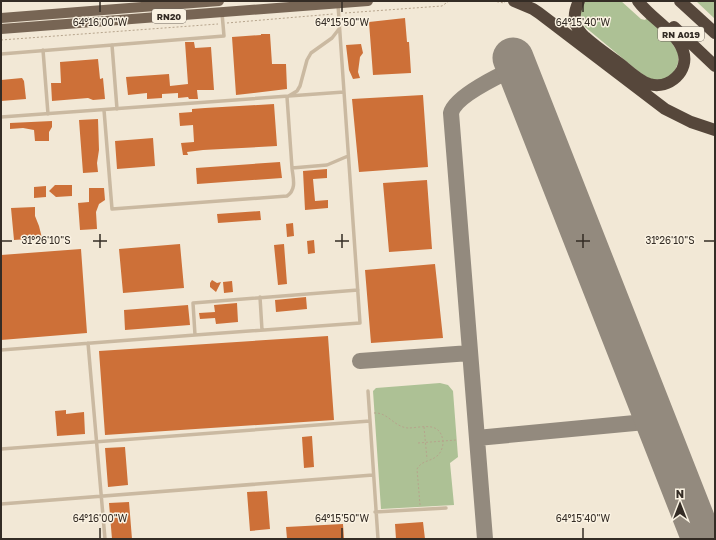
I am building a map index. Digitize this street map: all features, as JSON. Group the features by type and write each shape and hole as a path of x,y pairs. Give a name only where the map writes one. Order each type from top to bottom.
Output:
{"highway":[{"path":"514,1 539,13 665,109 691,122 715,130"},
{"path":"578,1 575,13 576,26 584,36 642,81 654,85 667,84 673,80 681,70 684,58 683,51 676,40 638,1"},
{"name":"RN A019","path":"646,1 715,66"},
{"name":"RN A019","path":"680,1 715,33"},
{"path":"690,1 715,24"}],"main road":[{"name":"RN20","path":"1,18 219,1"},
{"name":"RN20","path":"1,29 368,1"}],"lane":[{"path":"1,350 360,323 338,4"},
{"path":"1,54 224,36 222,12"},
{"path":"287,96 297,91 300,86 307,60 311,53 332,38 339,29"},
{"path":"112,45 117,109"},
{"path":"43,50 48,114"},
{"path":"1,117 344,92"},
{"path":"104,110 112,209 287,196 292,193 294,189 287,96"},
{"path":"292,168 327,165 348,156"},
{"path":"195,335 193,303 358,290"},
{"path":"260,297 262,330"},
{"path":"88,343 105,539"},
{"path":"368,391 378,539"},
{"path":"1,449 370,421"},
{"path":"1,504 373,475"},
{"path":"376,512 446,508"}],"path":[{"path":"493,1 504,3 505,1"},
{"path":"370,413 381,413 408,428 424,426 434,428 442,436 443,441 441,452 438,456 422,463 417,469 420,510"},
{"path":"424,426 427,460"},
{"path":"418,443 456,440"}],"green space":[{"path":"583,1 621,1 641,19 645,20 647,18 670,40 678,53 678,63 673,73 663,80 650,79 638,71 585,27 581,14"},
{"path":"696,1 715,1 715,19"},
{"path":"440,383 448,385 453,391 458,457 450,463 454,505 381,509 373,391 376,388"}],"building":[{"path":"405,18 407,42 409,42 411,73 373,75 369,22"},
{"path":"270,34 272,64 286,64 287,89 236,95 232,37"},
{"path":"185,42 194,42 195,48 211,47 214,90 197,90 198,99 189,99 188,97 178,98 178,93 162,94 162,98 147,99 147,93 128,95 126,77 169,74 170,86 188,84"},
{"path":"361,44 363,53 360,57 358,72 360,78 353,79 349,70 346,45"},
{"path":"98,59 100,79 103,78 105,99 93,100 88,98 52,101 51,83 61,83 60,62"},
{"path":"22,78 24,81 26,99 1,101 1,80"},
{"path":"423,95 428,167 359,172 352,99"},
{"path":"274,104 277,146 203,150 187,152 188,155 183,155 181,143 194,142 193,125 180,126 179,113 192,112 192,109"},
{"path":"98,119 98,172 83,173 79,120"},
{"path":"52,121 52,127 49,132 49,141 35,141 34,130 23,128 10,129 10,123"},
{"path":"153,138 155,166 117,169 115,141"},
{"path":"280,162 282,178 197,184 196,168"},
{"path":"327,169 327,178 313,179 315,201 328,200 328,208 305,210 303,171"},
{"path":"427,180 432,249 389,252 383,183"},
{"path":"55,185 72,185 72,196 56,197 49,191"},
{"path":"46,186 46,197 34,198 34,187"},
{"path":"89,188 104,188 105,200 99,204 96,212 97,229 80,230 78,203 89,202"},
{"path":"35,207 35,216 42,238 14,240 11,208"},
{"path":"260,211 261,220 218,223 217,214"},
{"path":"293,223 294,236 287,237 286,224"},
{"path":"314,240 315,253 308,254 307,241"},
{"path":"180,244 184,288 123,293 119,249"},
{"path":"284,244 287,284 278,285 274,245"},
{"path":"81,249 87,333 1,340 1,255"},
{"path":"435,264 443,338 371,343 365,270"},
{"path":"212,280 217,283 221,282 216,292 210,287"},
{"path":"232,281 233,292 224,293 223,282"},
{"path":"306,297 307,309 276,312 275,300"},
{"path":"237,303 238,322 216,324 215,318 200,319 199,313 215,312 214,305"},
{"path":"188,305 190,325 125,330 124,310"},
{"path":"328,336 334,420 105,435 99,351"},
{"path":"66,410 66,414 84,412 85,434 57,436 55,411"},
{"path":"312,436 314,467 304,468 302,437"},
{"path":"125,447 128,485 108,487 105,448"},
{"path":"267,491 270,529 250,531 247,492"},
{"path":"129,502 132,539 112,539 109,503"},
{"path":"423,522 425,539 396,539 395,524"},
{"path":"343,524 344,539 287,539 286,527"}],"taxiway":[{"path":"485,539 451,113 454,106 480,86 517,67"},
{"path":"360,361 470,353"},
{"path":"477,438 656,421"}],"runway":[{"path":"513,58 702,539"}]}
